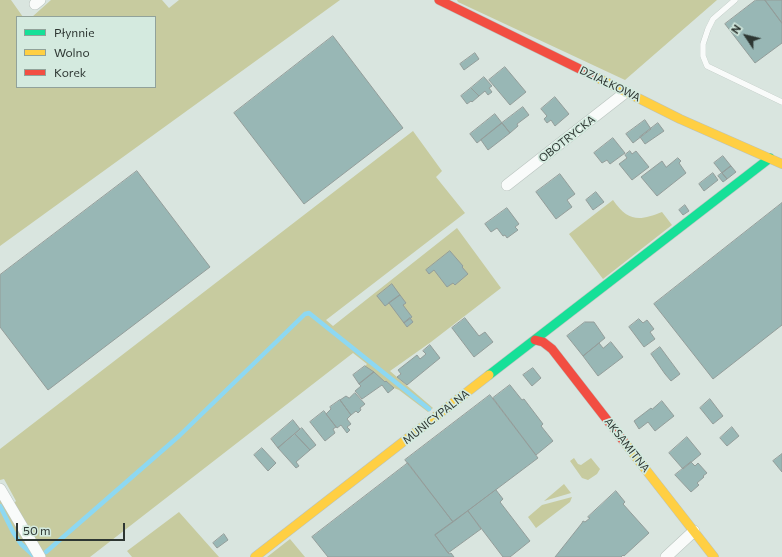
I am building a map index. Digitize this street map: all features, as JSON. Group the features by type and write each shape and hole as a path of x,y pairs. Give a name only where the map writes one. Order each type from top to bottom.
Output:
{"street":[{"name":"DZIAŁKOWA","path":"439,0 686,122 782,164"},
{"name":"OBOTRYCKA","path":"507,185 626,92"},
{"name":"MUNICYPALNA","path":"255,557 770,158"},
{"name":"AKSAMITNA","path":"535,340 543,342 552,348 714,557"},
{"path":"0,489 40,557"},
{"path":"666,557 694,531"}],"lane":[{"path":"735,0 713,19 703,44 703,56 708,66 782,102"}],"green space":[{"path":"0,0 11,0 22,16 16,16 16,88 156,88 156,16 33,16 51,0 162,0 169,8 179,0 340,0 0,246"},
{"path":"457,0 717,0 625,80 458,2"},
{"path":"413,131 442,171 436,177 465,213 326,320 333,326 457,228 501,288 431,342 390,371 433,408 428,412 399,390 394,388 386,381 385,382 365,366 367,364 353,353 90,557 44,557 14,503 16,501 4,479 0,480 0,449"},
{"path":"613,200 629,216 641,218 662,212 672,225 603,279 569,234"},
{"path":"574,458 578,464 581,465 591,458 600,469 597,474 588,480 582,478 570,461"},
{"path":"564,484 571,493 544,501"},
{"path":"0,497 35,557 0,557"},
{"path":"572,497 570,502 536,528 528,517 542,505"},
{"path":"179,512 219,557 132,557 127,551"},
{"path":"290,539 305,557 267,557"}],"building":[{"path":"756,0 765,0 782,23 782,43 755,63 725,24"},
{"path":"765,0 782,0 782,23"},
{"path":"333,36 403,128 304,204 234,113"},
{"path":"475,53 479,59 464,70 460,64"},
{"path":"505,67 526,92 510,105 489,80"},
{"path":"484,77 492,86 489,88 492,92 488,95 485,91 479,96 471,88"},
{"path":"471,88 479,96 467,104 461,96"},
{"path":"555,97 569,114 555,126 551,120 547,123 544,119 547,116 541,109"},
{"path":"523,107 529,115 517,124 518,126 510,133 502,123"},
{"path":"495,114 502,123 477,143 470,134"},
{"path":"645,120 651,129 633,143 626,134"},
{"path":"502,123 510,133 488,150 481,140"},
{"path":"658,123 664,131 645,144 640,137"},
{"path":"613,138 625,153 610,164 607,160 602,163 594,153"},
{"path":"630,151 632,154 636,151 649,167 632,180 619,164 627,158 625,155"},
{"path":"723,156 731,166 722,173 714,163"},
{"path":"678,158 681,161 679,163 686,173 657,196 641,177 662,161 666,167"},
{"path":"731,166 736,172 727,179 722,173"},
{"path":"137,171 210,267 48,390 0,327 0,275"},
{"path":"713,173 718,180 704,191 699,184"},
{"path":"722,173 727,179 723,182 718,176"},
{"path":"560,174 575,194 567,200 572,207 556,219 536,192"},
{"path":"596,192 604,202 593,210 586,200"},
{"path":"782,203 782,325 713,379 654,304"},
{"path":"685,205 689,211 683,215 679,210"},
{"path":"507,208 519,224 515,227 518,230 507,238 505,235 503,236 497,228 491,232 485,224"},
{"path":"450,251 468,274 455,285 453,283 447,287 434,270 429,274 426,270"},
{"path":"392,284 400,295 385,306 377,296"},
{"path":"400,295 406,303 403,305 412,317 404,323 389,303"},
{"path":"410,318 413,322 407,327 404,323"},
{"path":"465,318 479,336 485,332 493,342 474,357 452,328"},
{"path":"639,319 643,323 647,320 654,329 650,332 655,339 644,347 629,327"},
{"path":"585,322 594,322 605,338 583,356 567,336"},
{"path":"611,342 623,357 598,376 583,356 599,343 603,348"},
{"path":"430,345 440,358 407,385 397,377 401,374 398,370 417,355 420,359 426,354 423,351"},
{"path":"660,347 680,374 671,381 651,354"},
{"path":"365,366 374,372 359,384 353,375"},
{"path":"533,368 541,378 532,386 523,375"},
{"path":"374,372 394,388 388,393 382,385 362,399 355,391 361,386 359,384"},
{"path":"510,385 522,400 524,399 543,424 541,426 553,441 536,455 493,398"},
{"path":"355,393 365,404 360,408 361,410 358,413 356,411 351,415 340,400 346,396 349,398"},
{"path":"490,395 538,458 453,522 405,460"},
{"path":"710,399 723,416 713,424 700,408"},
{"path":"340,400 351,415 347,419 351,424 347,427 350,430 347,433 341,425 337,428 326,414 331,409 330,407"},
{"path":"662,401 674,416 655,431 648,422 639,429 634,421"},
{"path":"324,411 336,427 333,429 335,433 325,441 310,422"},
{"path":"293,420 300,429 278,448 271,439"},
{"path":"732,427 739,436 727,446 720,438"},
{"path":"302,428 316,445 310,450 295,434"},
{"path":"295,434 310,450 296,462 299,466 296,468 278,448"},
{"path":"687,437 701,454 683,469 669,453"},
{"path":"262,448 276,463 268,471 254,455"},
{"path":"782,454 782,472 773,461"},
{"path":"691,462 695,466 698,463 707,473 697,483 699,485 691,492 675,475"},
{"path":"408,463 453,522 435,535 449,554 451,553 454,557 328,557 312,537"},
{"path":"496,490 503,499 500,502 530,541 510,557 503,557 468,511"},
{"path":"616,491 625,502 623,504 649,533 621,557 555,557 583,521 585,522 590,518 588,517"},
{"path":"468,511 481,529 448,553 435,535"},
{"path":"224,534 228,540 217,548 213,543"}],"waterway":[{"path":"46,552 179,436 305,314 309,313 429,409"},
{"path":"0,506 21,544 35,557"}],"traffic: fast":[{"path":"489,375 770,158"}],"traffic: slow":[{"path":"594,76 680,119 782,164"},
{"path":"255,557 489,375"},
{"path":"625,443 714,557"}],"traffic: jam":[{"path":"439,0 594,76"},
{"path":"535,340 543,342 552,349 625,443"}]}
